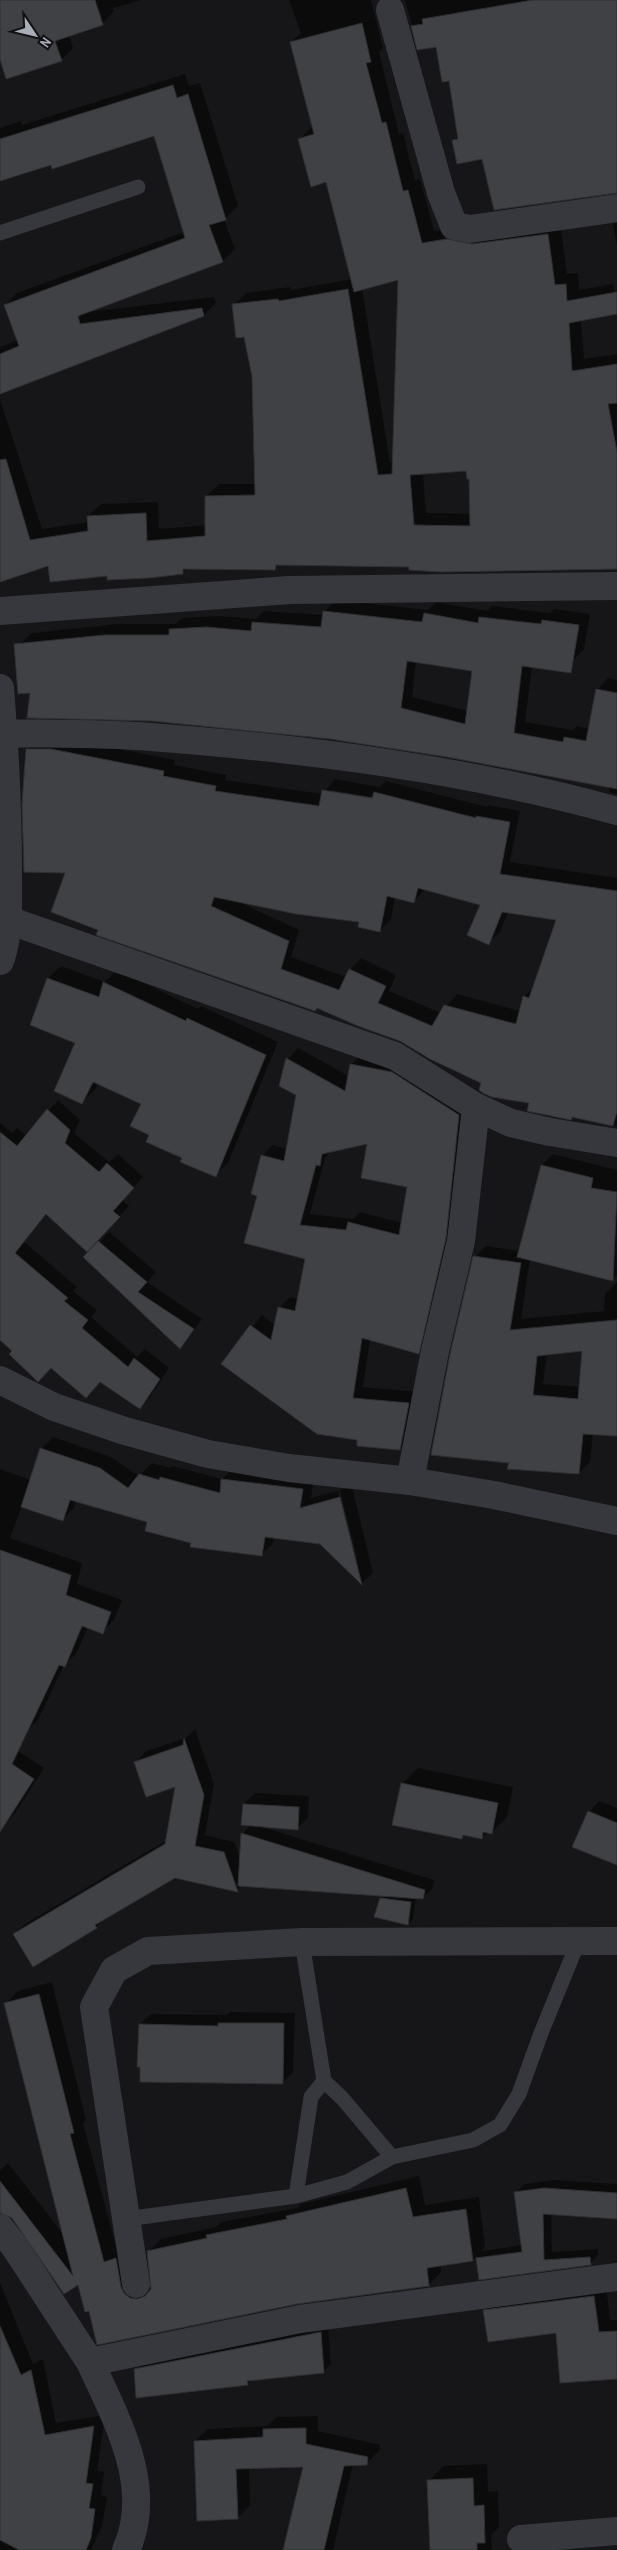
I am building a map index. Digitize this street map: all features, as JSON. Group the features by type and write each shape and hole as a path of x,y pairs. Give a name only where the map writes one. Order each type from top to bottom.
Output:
{"street":[{"path":"390,10 441,193 454,226 470,230 617,208"},
{"path":"0,611 290,590 617,586"},
{"path":"0,688 4,733 4,839 8,920 5,949 0,961"},
{"path":"4,733 150,737 358,757 542,791 617,811"},
{"path":"8,920 395,1056 476,1107 511,1123 550,1132 617,1143"},
{"path":"410,1481 435,1351 461,1241 476,1107"},
{"path":"2,1386 125,1432 208,1454 289,1468 410,1481 494,1495 617,1521"},
{"path":"136,2284 94,2007 114,1970 148,1950 302,1942 617,1941"},
{"path":"0,2228 15,2247 90,2362 128,2448 136,2490 131,2539 126,2550"},
{"path":"90,2362 300,2320 617,2277"},
{"path":"521,2539 617,2531"}],"lane":[{"path":"0,233 138,187"},
{"path":"126,2219 296,2196 347,2182 392,2156 473,2140 500,2125 520,2094 540,2033 579,1940"},
{"path":"302,1942 324,2081 342,2098 392,2156"},
{"path":"296,2196 311,2097 324,2081"}],"building":[{"path":"0,0 95,0 103,25 55,41 62,61 6,79 0,59"},
{"path":"533,0 617,0 617,193 494,210 482,159 457,164 452,140 458,139 449,81 442,82 436,47 417,50 411,26 423,24 422,19"},
{"path":"362,23 371,62 366,63 382,123 386,122 403,191 408,190 422,243 447,239 472,244 548,234 555,285 566,284 567,301 617,292 617,314 569,323 572,371 617,364 617,403 608,404 617,452 617,569 441,572 409,570 409,567 276,565 275,570 183,569 183,574 149,578 107,580 107,576 50,582 48,566 0,582 0,460 6,459 30,540 88,531 87,516 146,513 147,541 205,536 205,496 255,495 252,376 244,337 236,338 232,304 278,299 279,301 348,289 378,475 392,474 398,280 354,292 326,182 311,187 298,139 314,134 290,42","holes":["466,471 467,479 469,479 470,526 414,525 410,475"]},
{"path":"173,85 177,98 188,94 226,220 209,225 223,262 78,316 80,324 202,308 204,316 0,394 0,354 19,346 4,305 185,238 154,136 52,169 51,165 0,181 0,139"},
{"path":"323,611 422,622 424,613 478,623 479,617 541,624 542,620 579,625 571,673 522,666 514,733 563,742 564,737 586,741 596,689 617,693 617,789 447,757 330,739 152,721 27,718 30,693 18,694 14,644 105,635 169,635 169,629 206,627 251,631 252,622 321,627","holes":["407,661 472,671 465,724 401,708"]},
{"path":"26,749 51,749 164,771 163,776 216,786 215,791 319,806 322,790 372,798 374,792 476,818 476,816 510,822 500,874 617,891 617,1111 613,1126 572,1117 571,1120 527,1111 529,1103 492,1097 483,1093 479,1090 481,1083 430,1059 400,1041 358,1026 317,1008 315,1011 96,935 98,930 51,912 65,873 24,872 22,804","holes":["418,888 480,905 467,935 489,945 502,912 556,920 529,998 523,996 516,1024 444,1005 432,1026 378,1003 386,986 349,969 339,990 281,969 289,941 211,906 214,897 296,914 359,922 358,927 380,932 387,896 414,903"]},
{"path":"47,978 99,997 103,982 186,1021 187,1018 266,1055 216,1177 180,1162 182,1158 146,1142 149,1135 130,1126 141,1104 93,1082 82,1104 54,1091 75,1043 30,1025"},
{"path":"286,1058 345,1091 350,1064 392,1072 459,1115 446,1238 419,1354 362,1338 353,1398 409,1403 400,1450 357,1446 357,1440 317,1434 221,1364 250,1325 271,1340 278,1307 295,1311 305,1259 244,1243 257,1196 251,1194 261,1155 284,1161 296,1095 279,1086","holes":["367,1144 361,1178 407,1187 399,1235 348,1222 346,1230 300,1225 316,1165 320,1166 322,1154"]},
{"path":"47,1109 70,1130 65,1143 99,1172 107,1163 134,1188 113,1211 120,1217 87,1252 46,1214 15,1253 68,1298 64,1301 88,1320 82,1328 128,1367 134,1358 160,1379 140,1409 100,1382 86,1398 51,1368 38,1382 9,1354 12,1351 0,1340 0,1132 17,1146"},
{"path":"541,1165 593,1178 591,1188 617,1192 613,1281 517,1257"},
{"path":"98,1241 147,1282 138,1292 194,1329 180,1349 83,1257"},
{"path":"473,1256 521,1263 510,1330 617,1320 617,1436 583,1434 579,1474 507,1469 509,1463 431,1455 450,1354","holes":["582,1351 578,1399 533,1395 537,1356"]},
{"path":"40,1448 100,1468 128,1488 139,1474 159,1480 160,1477 220,1493 221,1479 303,1489 300,1508 340,1497 362,1585 320,1544 265,1537 262,1556 190,1547 191,1543 145,1531 147,1522 70,1500 63,1521 21,1507"},
{"path":"0,1550 71,1575 66,1595 111,1612 103,1634 82,1626 65,1667 59,1665 12,1764 34,1779 0,1832"},
{"path":"184,1738 204,1795 195,1846 224,1852 238,1892 175,1878 95,1925 97,1928 33,1967 13,1934 165,1844 175,1787 146,1797 134,1762 183,1745"},
{"path":"401,1783 498,1803 492,1834 483,1832 482,1839 463,1835 462,1839 392,1825"},
{"path":"243,1804 299,1807 298,1830 241,1825"},
{"path":"588,1811 617,1823 617,1865 572,1847"},
{"path":"241,1833 425,1890 423,1899 238,1886"},
{"path":"380,1898 411,1902 408,1925 374,1917"},
{"path":"39,1994 74,2133 70,2134 104,2262 116,2258 121,2287 130,2298 138,2299 145,2296 151,2289 147,2251 207,2238 206,2235 287,2219 286,2216 406,2188 413,2217 466,2209 473,2261 427,2268 429,2286 297,2304 97,2345 89,2311 85,2312 78,2285 64,2294 12,2218 0,2213 0,2181 73,2276 4,2003"},
{"path":"218,2023 284,2023 283,2084 140,2082 140,2067 137,2067 139,2024 218,2026"},
{"path":"544,2188 617,2193 617,2219 543,2214 544,2260 590,2257 591,2265 479,2280 476,2258 522,2252 514,2192"},
{"path":"594,2296 599,2332 617,2331 617,2379 560,2383 556,2333 488,2342 483,2310"},
{"path":"0,2326 21,2375 31,2370 45,2435 94,2426 86,2483 93,2484 89,2508 95,2509 91,2538 86,2550 19,2550 0,2540"},
{"path":"321,2332 324,2373 247,2381 248,2385 136,2398 134,2369"},
{"path":"306,2428 306,2444 368,2457 367,2465 344,2466 324,2550 283,2550 303,2467 236,2469 238,2519 197,2521 194,2441 263,2437 263,2429"},
{"path":"473,2478 474,2506 484,2505 485,2543 477,2543 477,2550 430,2550 427,2480"}]}
